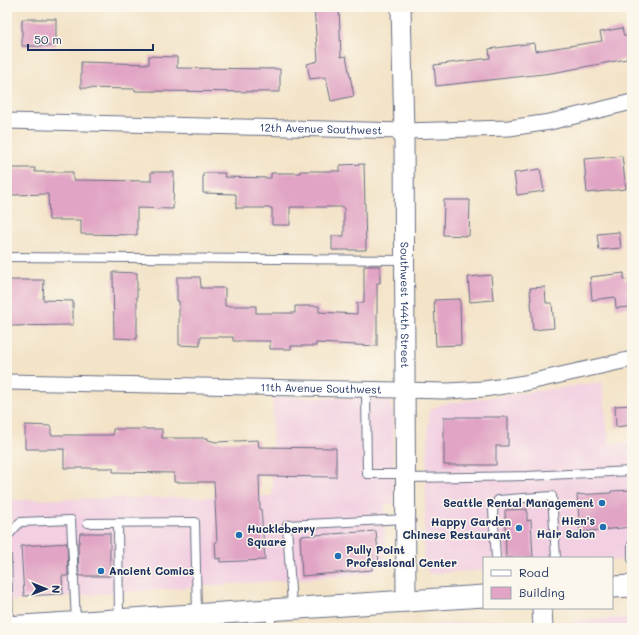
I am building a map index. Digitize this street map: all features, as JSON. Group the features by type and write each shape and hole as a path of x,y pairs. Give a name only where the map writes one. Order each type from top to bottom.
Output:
{"main road":[{"path":"613,587 632,586"},
{"path":"8,627 197,615 271,619 292,609 483,596"}],"street":[{"name":"Southwest 144th Street","path":"400,7 404,131 406,602"},
{"name":"12th Avenue Southwest","path":"7,121 404,131 509,128 550,122 632,102"},
{"name":"11th Avenue Southwest","path":"7,382 448,391 484,389 525,383 632,359"},
{"path":"542,609 543,628"}],"lane":[{"path":"7,257 405,260"},
{"path":"366,389 367,474 406,476 527,476 632,471"},
{"path":"496,557 493,510 498,500 552,496 556,557"},
{"path":"292,609 287,526 406,518"},
{"path":"7,537 20,522 71,520 76,623"},
{"path":"88,523 195,522 197,615"},
{"path":"118,523 119,620"},
{"path":"632,545 632,559"},
{"path":"7,556 8,627"}],"shaded area":[{"path":"602,382 609,443 632,442 632,559 613,561 613,557 483,557 483,570 429,574 423,562 429,410 443,404"},
{"path":"273,397 384,398 390,403 393,411 394,504 385,504 385,561 380,566 369,574 7,601 7,500 272,496"},
{"path":"632,617 632,628 567,628 572,621"},
{"path":"499,620 506,621 518,628 387,628"}],"building":[{"path":"314,7 339,7 341,57 346,56 354,96 331,101 326,77 310,79 307,64 318,61"},
{"path":"22,19 56,19 56,46 22,46"},
{"path":"622,28 624,36 632,35 632,58 552,73 436,86 434,65 490,58 489,49 534,43 535,51 602,41 600,32"},
{"path":"149,56 177,57 177,68 280,69 280,92 135,91 135,89 81,88 81,62 149,64"},
{"path":"622,156 626,189 587,193 584,159"},
{"path":"364,164 366,250 332,250 332,236 344,236 344,207 290,207 290,225 272,225 272,208 236,208 236,194 203,193 203,173 225,173 224,177 271,178 271,173 340,171 340,165"},
{"path":"11,168 35,168 35,172 73,172 73,180 151,181 151,172 174,172 173,209 137,208 137,235 81,234 81,220 49,220 48,194 12,195"},
{"path":"540,169 544,191 517,195 514,173"},
{"path":"444,200 470,200 469,236 443,235"},
{"path":"619,232 621,248 599,250 597,234"},
{"path":"364,266 380,266 380,283 377,283 377,346 316,343 316,346 291,346 291,349 270,349 270,341 233,341 233,337 200,337 200,346 179,345 179,301 177,301 177,277 200,277 201,288 225,288 225,306 256,306 256,313 295,313 295,306 319,306 319,312 357,314 357,303 364,303"},
{"path":"113,272 137,273 137,339 114,338"},
{"path":"624,273 624,280 632,279 632,307 616,308 615,297 592,300 590,277"},
{"path":"491,275 493,300 470,302 468,277"},
{"path":"7,280 44,280 43,300 73,301 73,325 7,326"},
{"path":"545,287 546,303 552,303 554,328 533,330 530,288"},
{"path":"460,299 461,345 436,346 434,300"},
{"path":"632,405 632,425 616,427 615,406"},
{"path":"444,417 508,417 508,446 496,446 496,465 444,465"},
{"path":"25,425 51,426 51,435 113,435 113,429 162,429 162,438 208,438 208,440 216,442 258,440 259,447 336,448 336,477 259,476 260,509 265,560 220,562 220,558 216,559 215,542 217,542 214,482 174,482 174,473 113,472 113,468 64,468 64,449 25,449"},
{"path":"632,490 632,527 580,532 577,495"},
{"name":"Happy Garden Chinese Restaurant","path":"527,509 527,521 531,520 533,557 506,557 505,510"},
{"name":"Pully Point Professional Center","path":"376,531 379,563 372,563 372,570 302,576 300,536"},
{"path":"80,533 110,533 110,576 79,576 78,543"},
{"path":"67,543 68,576 62,576 63,594 24,596 21,546"}],"place":[{"name":"Seattle Rental Management","path":"602,503"},
{"name":"Hien's Hair Salon","path":"603,527"},
{"name":"Happy Garden Chinese Restaurant","path":"519,528"},
{"name":"Huckleberry Square","path":"239,535"},
{"name":"Pully Point Professional Center","path":"338,556"},
{"name":"Ancient Comics","path":"101,571"}]}
